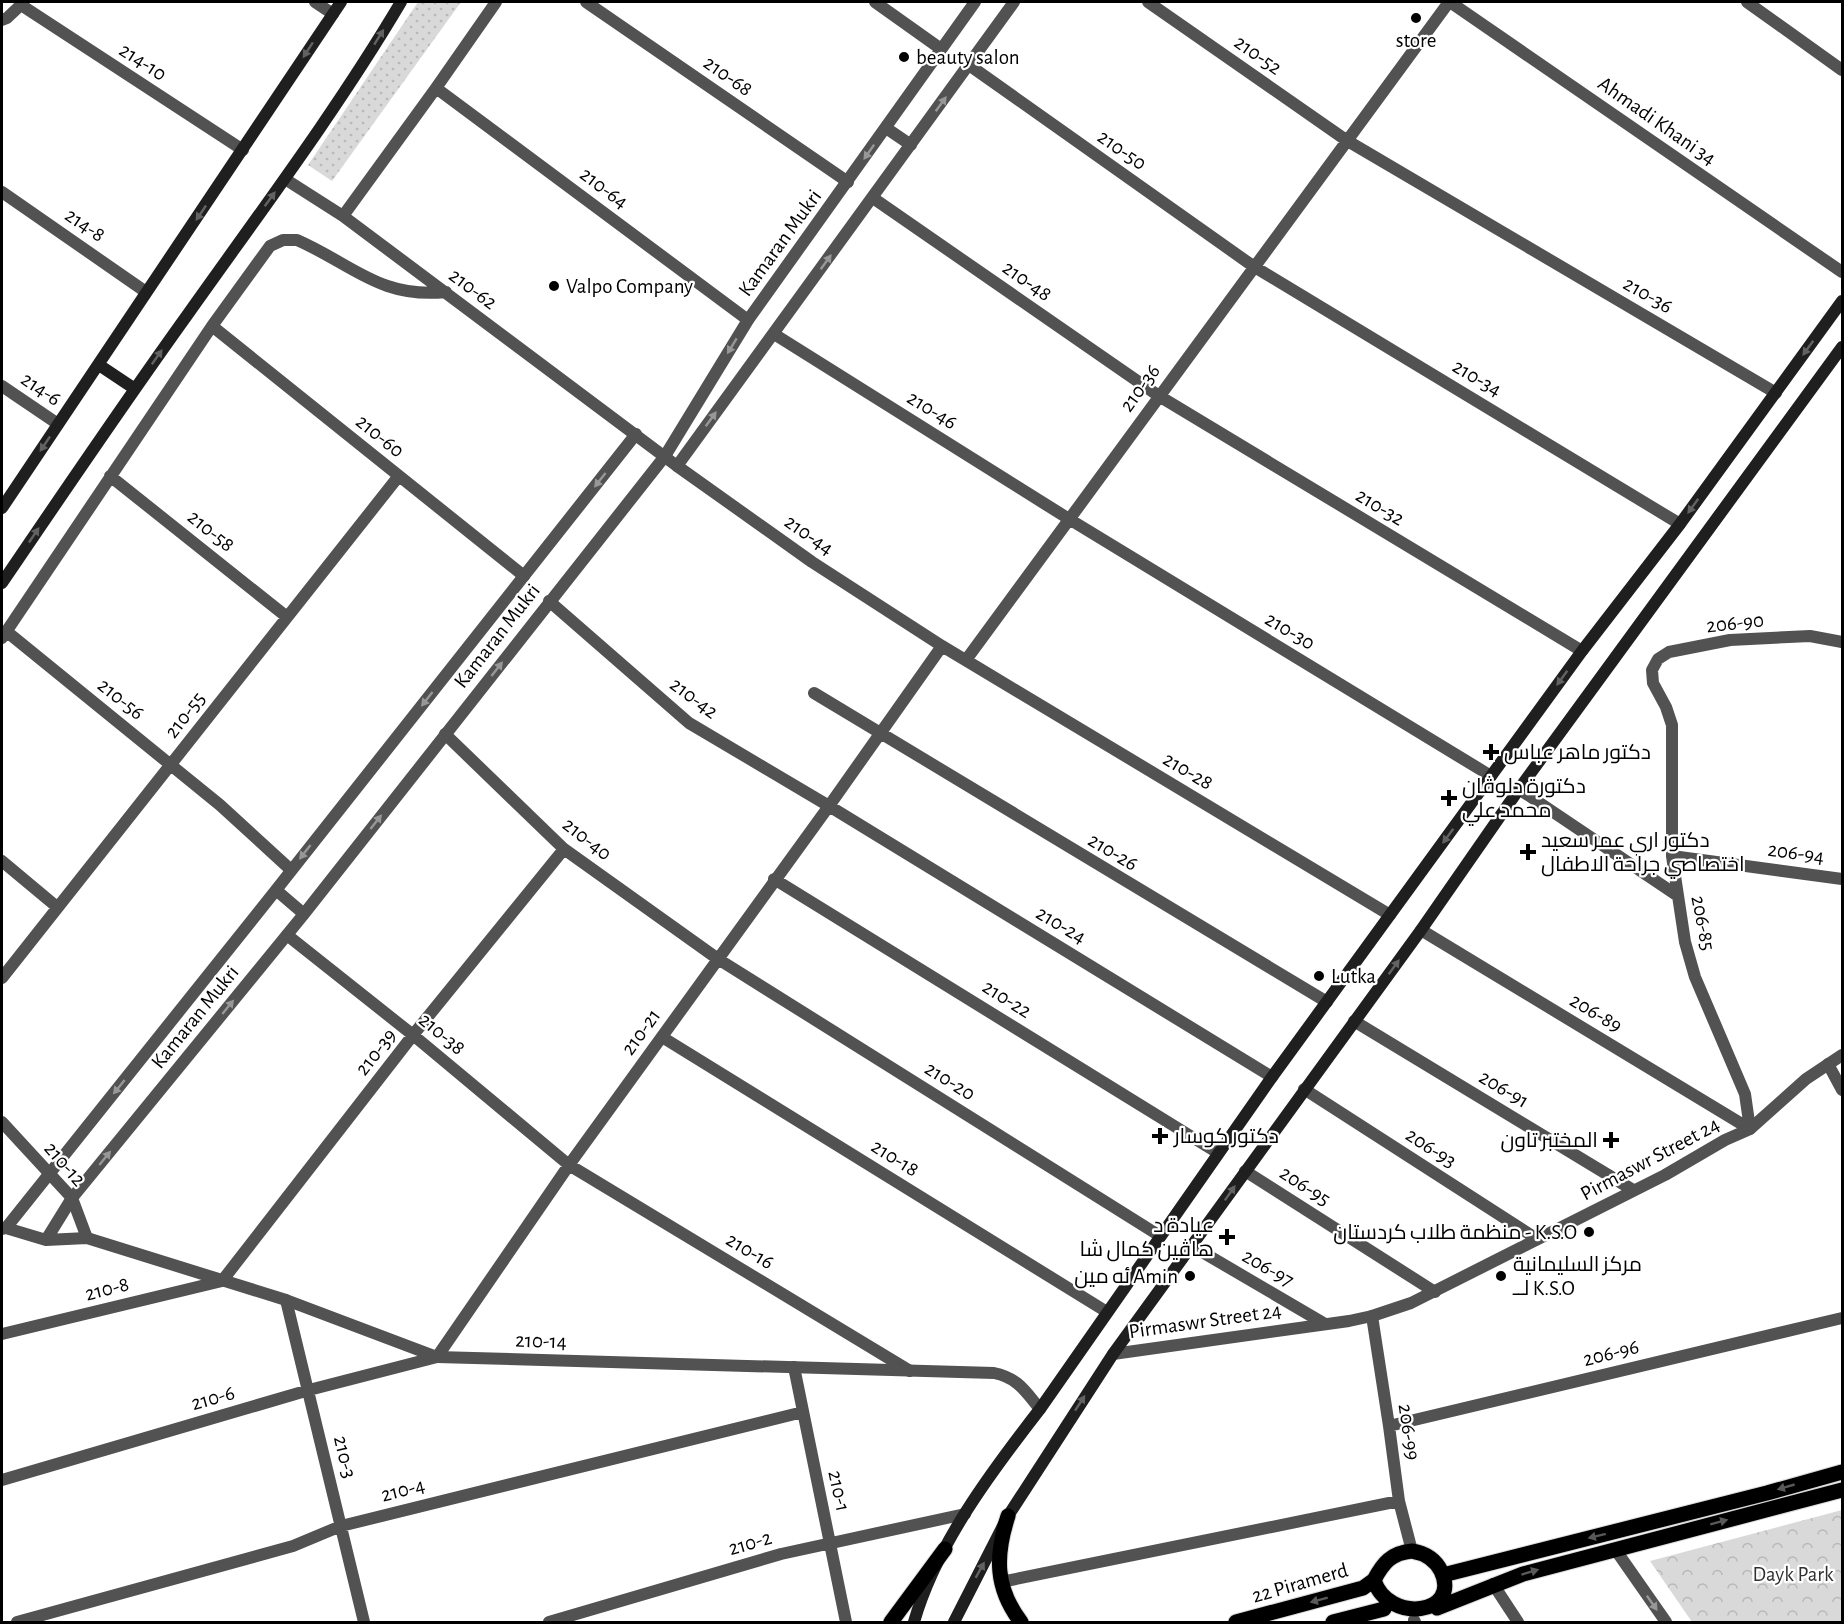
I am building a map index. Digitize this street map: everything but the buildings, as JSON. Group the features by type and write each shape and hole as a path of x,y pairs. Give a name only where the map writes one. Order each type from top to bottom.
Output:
{"main road":[{"path":"2,508 341,2"},
{"path":"2,583 285,179 400,2"},
{"path":"891,1623 945,1549 965,1514 1002,1459 1040,1409 1272,1077 1582,651 1680,524 1842,301"},
{"path":"954,1623 1008,1516 1113,1354 1842,346"},
{"path":"99,365 135,390"},
{"path":"1443,1575 1842,1472"},
{"path":"1437,1608 1443,1596 1445,1582 1440,1567 1428,1556 1412,1551 1401,1552 1383,1564 1374,1580 1379,1601 1384,1609 1398,1618 1414,1621 1423,1618 1437,1608 1493,1584 1554,1565 1842,1490"},
{"path":"1008,1516 999,1556 1001,1582 1006,1599 1021,1623"},
{"path":"914,1623 945,1549"},
{"name":"22 Piramerd","path":"1236,1623 1363,1588 1374,1580"},
{"path":"1333,1623 1384,1609"}],"street":[{"path":"315,2 333,14"},
{"path":"343,216 496,2"},
{"name":"210-68","path":"586,2 848,182"},
{"path":"874,2 941,49"},
{"name":"Kamaran Mukri","path":"636,434 276,890 4,1228 46,1240 72,1198 304,914 665,456 748,320 975,2"},
{"path":"677,466 1014,2"},
{"name":"210-52","path":"1148,2 1346,140"},
{"name":"210-36","path":"966,660 1449,2"},
{"name":"Ahmadi Khani 34","path":"1449,2 1842,272"},
{"path":"1747,2 1842,70"},
{"path":"2,20 23,3"},
{"name":"214-10","path":"23,3 243,150"},
{"name":"210-50","path":"969,65 1253,266"},
{"name":"210-64","path":"436,88 748,320"},
{"path":"886,128 911,145"},
{"name":"210-36","path":"1346,140 1776,393"},
{"name":"210-62","path":"285,179 343,216 636,434"},
{"name":"214-8","path":"2,192 146,292"},
{"name":"210-48","path":"873,198 1159,396"},
{"path":"4,634 212,326 270,246 290,239 304,243 383,286 414,293 446,292"},
{"name":"210-34","path":"1253,266 1680,524"},
{"name":"210-60","path":"212,326 524,576"},
{"name":"210-46","path":"774,334 1069,519"},
{"name":"214-6","path":"2,386 58,424"},
{"name":"210-32","path":"1159,396 1582,651"},
{"name":"210-44","path":"636,434 812,562 966,660"},
{"name":"210-58","path":"110,476 287,617"},
{"name":"210-55","path":"2,978 398,477"},
{"name":"210-30","path":"1069,519 1491,776"},
{"name":"210-42","path":"549,602 689,723 829,806"},
{"name":"210-56","path":"4,634 171,764 291,870"},
{"name":"206-90","path":"1653,683 1652,670 1658,659 1669,652 1730,640 1810,636 1842,642"},
{"name":"210-21","path":"437,1357 569,1165 942,646"},
{"name":"210-28","path":"966,660 1390,915"},
{"name":"206-85","path":"1653,683 1666,707 1672,725 1672,856 1685,942 1695,977 1745,1094 1750,1129"},
{"path":"814,693 880,733"},
{"name":"210-26","path":"880,733 1327,1002"},
{"name":"210-40","path":"445,734 564,849 718,959"},
{"path":"1520,789 1677,896"},
{"name":"210-24","path":"829,806 1272,1077"},
{"name":"210-39","path":"222,1281 414,1035 564,849"},
{"name":"206-94","path":"1672,856 1842,879"},
{"path":"2,861 57,907"},
{"name":"210-22","path":"774,879 1218,1153"},
{"path":"276,890 304,914"},
{"name":"206-89","path":"1421,930 1750,1129"},
{"name":"210-38","path":"287,935 414,1035 569,1165"},
{"name":"210-20","path":"718,959 1160,1236"},
{"name":"206-91","path":"1354,1021 1634,1190"},
{"name":"210-18","path":"662,1037 1107,1312"},
{"name":"Pirmaswr Street 24","path":"1113,1354 1325,1324 1392,1310 1435,1292 1750,1129 1799,1085 1842,1055"},
{"path":"1828,1064 1842,1090"},
{"name":"206-93","path":"1304,1089 1538,1239"},
{"name":"210-12","path":"2,1122 72,1198 87,1238"},
{"name":"210-16","path":"569,1165 910,1371"},
{"name":"206-95","path":"1245,1171 1435,1292"},
{"name":"210-14","path":"46,1240 87,1238 286,1300 437,1357 983,1372 1008,1376 1018,1383 1040,1409"},
{"name":"206-97","path":"1192,1246 1325,1324"},
{"name":"210-8","path":"2,1335 222,1281"},
{"name":"210-3","path":"286,1300 364,1623"},
{"name":"206-99","path":"1372,1316 1399,1502 1412,1551"},
{"name":"206-96","path":"1389,1426 1842,1318"},
{"name":"210-6","path":"2,1480 309,1390 437,1357"},
{"name":"210-1","path":"794,1367 846,1623"},
{"name":"210-4","path":"17,1623 293,1546 341,1526 803,1412"},
{"path":"1001,1582 1399,1502"},
{"name":"210-2","path":"549,1623 781,1554 965,1514"},
{"path":"1615,1549 1666,1623"},
{"path":"1493,1584 1518,1623"}],"green space":[{"path":"418,2 461,2 332,181 308,165"},
{"name":"Dayk Park","path":"1842,1510 1842,1622 1692,1622 1650,1561"}],"place":[{"name":"store","path":"1416,18"},
{"name":"beauty salon","path":"904,57"},
{"name":"Valpo Company","path":"554,286"},
{"name":"دكتور ماهر عباس","path":"1491,752"},
{"name":"دكتورة دلوڤان محمد علي","path":"1449,798"},
{"name":"دكتور اري عمر سعيد اختصاصي جراحة الاطفال","path":"1528,852"},
{"name":"Lutka","path":"1319,976"},
{"name":"دكتور كوسار","path":"1160,1136"},
{"name":"المختبر تاون","path":"1611,1140"},
{"name":"منظمة طلاب كردستان - K.S.O","path":"1589,1232"},
{"name":"عيادة د هاڤین کمال شا","path":"1227,1237"},
{"name":"ئه مین Amin","path":"1190,1276"},
{"name":"مرکز السلیمانیة لــ K.S.O","path":"1501,1276"}]}
